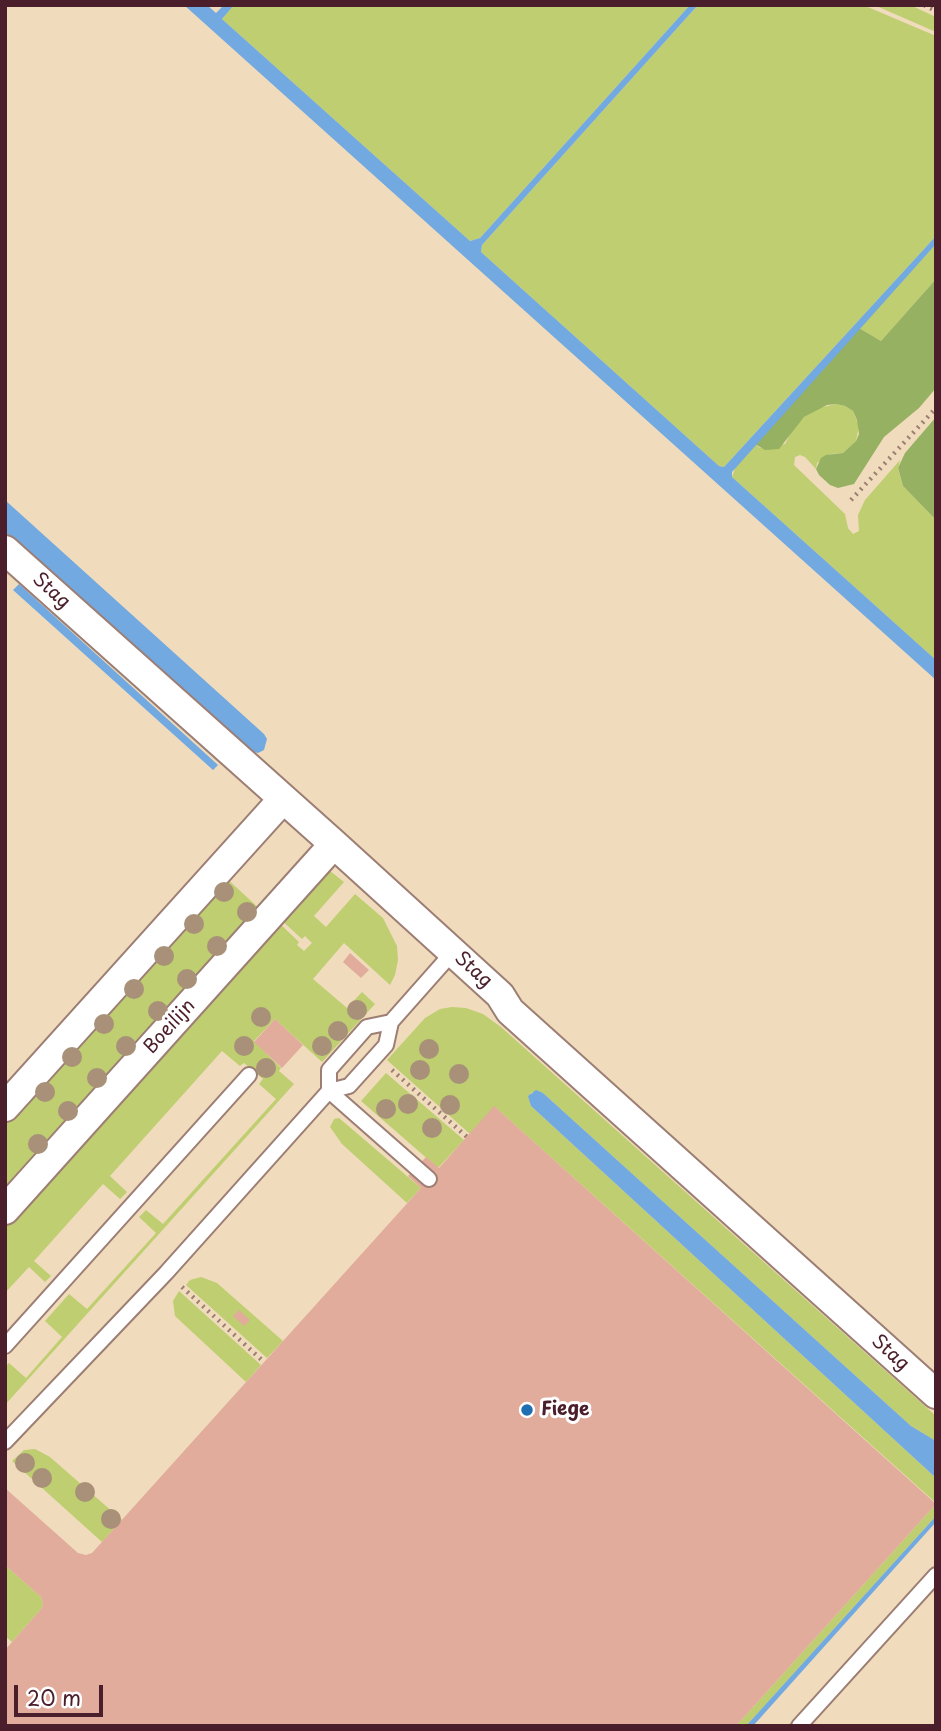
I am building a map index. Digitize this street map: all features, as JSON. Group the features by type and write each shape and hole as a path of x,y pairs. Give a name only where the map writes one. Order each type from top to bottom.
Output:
{"street":[{"name":"Stag","path":"5,550 334,844 500,995 510,1011 936,1394"},
{"path":"5,1107 283,799"},
{"name":"Boeilijn","path":"5,1210 334,844"}],"lane":[{"path":"5,1442 166,1273 328,1091 349,1086 386,1045 391,1022 453,953"},
{"path":"328,1091 329,1070 367,1027 391,1022"},
{"path":"5,1346 249,1075"},
{"path":"328,1091 429,1179"},
{"path":"799,1726 936,1575"}],"path":[{"path":"924,5 936,10"},
{"path":"851,500 936,408"},
{"path":"376,1056 467,1137"},
{"path":"166,1273 264,1362"}],"green space":[{"path":"234,5 690,5 480,238 470,241 222,19"},
{"path":"698,5 863,5 936,36 936,236 724,467 719,466 481,252 482,245"},
{"path":"874,5 910,5 936,17 936,32"},
{"path":"936,244 936,279 881,341 859,328"},
{"path":"936,279 936,388 919,408 884,437 854,484 838,488 830,485 816,469 821,458 843,453 856,441 859,434 857,420 853,411 845,406 827,405 804,417 779,449 765,450 755,444 859,328 881,341"},
{"path":"836,404 853,411 859,426 856,441 843,453 831,454 817,463 816,469 800,455 795,457 794,465 845,514 848,528 853,534 859,531 858,515 865,500 900,460 898,469 903,486 936,520 936,660 732,477 736,465 755,444 760,448 785,444 804,417 819,408"},
{"path":"936,417 936,520 903,486 898,468 905,453"},
{"path":"325,867 344,882 314,916 326,927 355,894 383,918 397,946 398,960 390,985 344,943 313,979 347,1008 362,992 375,1004 322,1062 275,1019 254,1041 281,1068 279,1071 294,1084 5,1405 5,1367 9,1363 26,1378 62,1337 45,1321 69,1294 87,1309 156,1233 139,1217 146,1210 163,1224 276,1099 259,1084 263,1079 244,1063 240,1066 222,1051 110,1176 127,1192 120,1199 103,1184 34,1261 51,1276 45,1282 29,1267 5,1293 5,1224 277,921 299,942 297,945 304,951 312,943 305,936 302,939 279,918"},
{"path":"224,876 262,911 5,1197 5,1120"},
{"path":"466,1008 483,1014 501,1027 936,1416 936,1441 911,1426 543,1093 532,1092 529,1096 531,1106 936,1478 936,1503 495,1107 470,1134 387,1060 425,1018 440,1009"},
{"path":"386,1073 464,1140 438,1168 361,1101"},
{"path":"339,1118 421,1188 407,1203 342,1144 330,1127 334,1119"},
{"path":"201,1277 217,1283 283,1341 267,1358 186,1285 190,1280"},
{"path":"179,1291 261,1365 246,1382 175,1316 173,1301"},
{"path":"35,1449 50,1457 122,1520 102,1542 12,1461 24,1450"},
{"path":"936,1504 936,1516 746,1726 736,1726"},
{"path":"5,1565 41,1597 43,1603 42,1608 12,1642 5,1636"}],"water":[{"path":"184,5 207,5 216,13 224,5 234,5 222,19 470,241 480,238 690,5 698,5 482,245 481,252 719,466 724,467 936,236 936,244 732,472 732,477 936,660 936,680"},
{"path":"5,500 264,734 267,739 264,750 258,753 251,751 5,532"},
{"path":"19,584 218,765 213,770 13,590"},
{"path":"536,1090 543,1093 911,1426 936,1441 936,1478 531,1106 528,1096"},
{"path":"936,1516 936,1522 753,1726 746,1726"}],"building":[{"path":"350,953 369,970 361,978 343,962"},
{"path":"275,1019 303,1045 282,1068 254,1042"},
{"name":"Fiege","path":"494,1106 936,1504 736,1726 5,1726 5,1650 42,1608 43,1603 41,1597 5,1565 5,1488 78,1553 92,1553 421,1188 408,1176 426,1157 439,1168"},
{"path":"239,1310 250,1320 244,1326 233,1316"}],"place":[{"name":"Fiege","path":"527,1410"}]}
